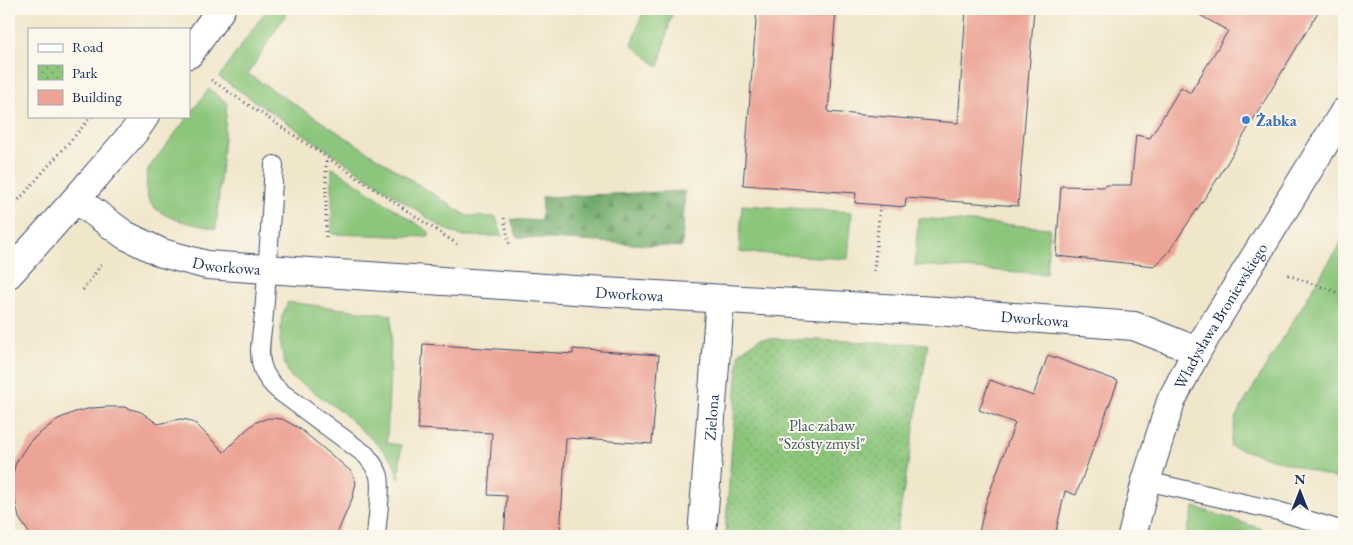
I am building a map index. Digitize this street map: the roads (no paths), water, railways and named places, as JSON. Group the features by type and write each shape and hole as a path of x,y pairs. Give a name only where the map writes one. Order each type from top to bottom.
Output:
{"street":[{"path":"190,53 221,9"},
{"name":"Władysława Broniewskiego","path":"1132,536 1146,481 1171,401 1197,351 1344,112"},
{"path":"9,274 76,199 144,118"},
{"name":"Dworkowa","path":"76,199 125,235 162,253 207,264 720,299 936,311 1134,326 1197,351"},
{"name":"Zielona","path":"702,536 720,299"}],"lane":[{"path":"274,165 268,269 260,349 261,366 271,384 366,455 375,466 379,476 376,536"},
{"path":"1146,481 1278,511 1344,531"}],"place":[{"name":"Żabka","path":"1246,120"}],"park label":[{"name":"Plac zabaw \"Szósty zmysł\"","path":"822,434"}]}
